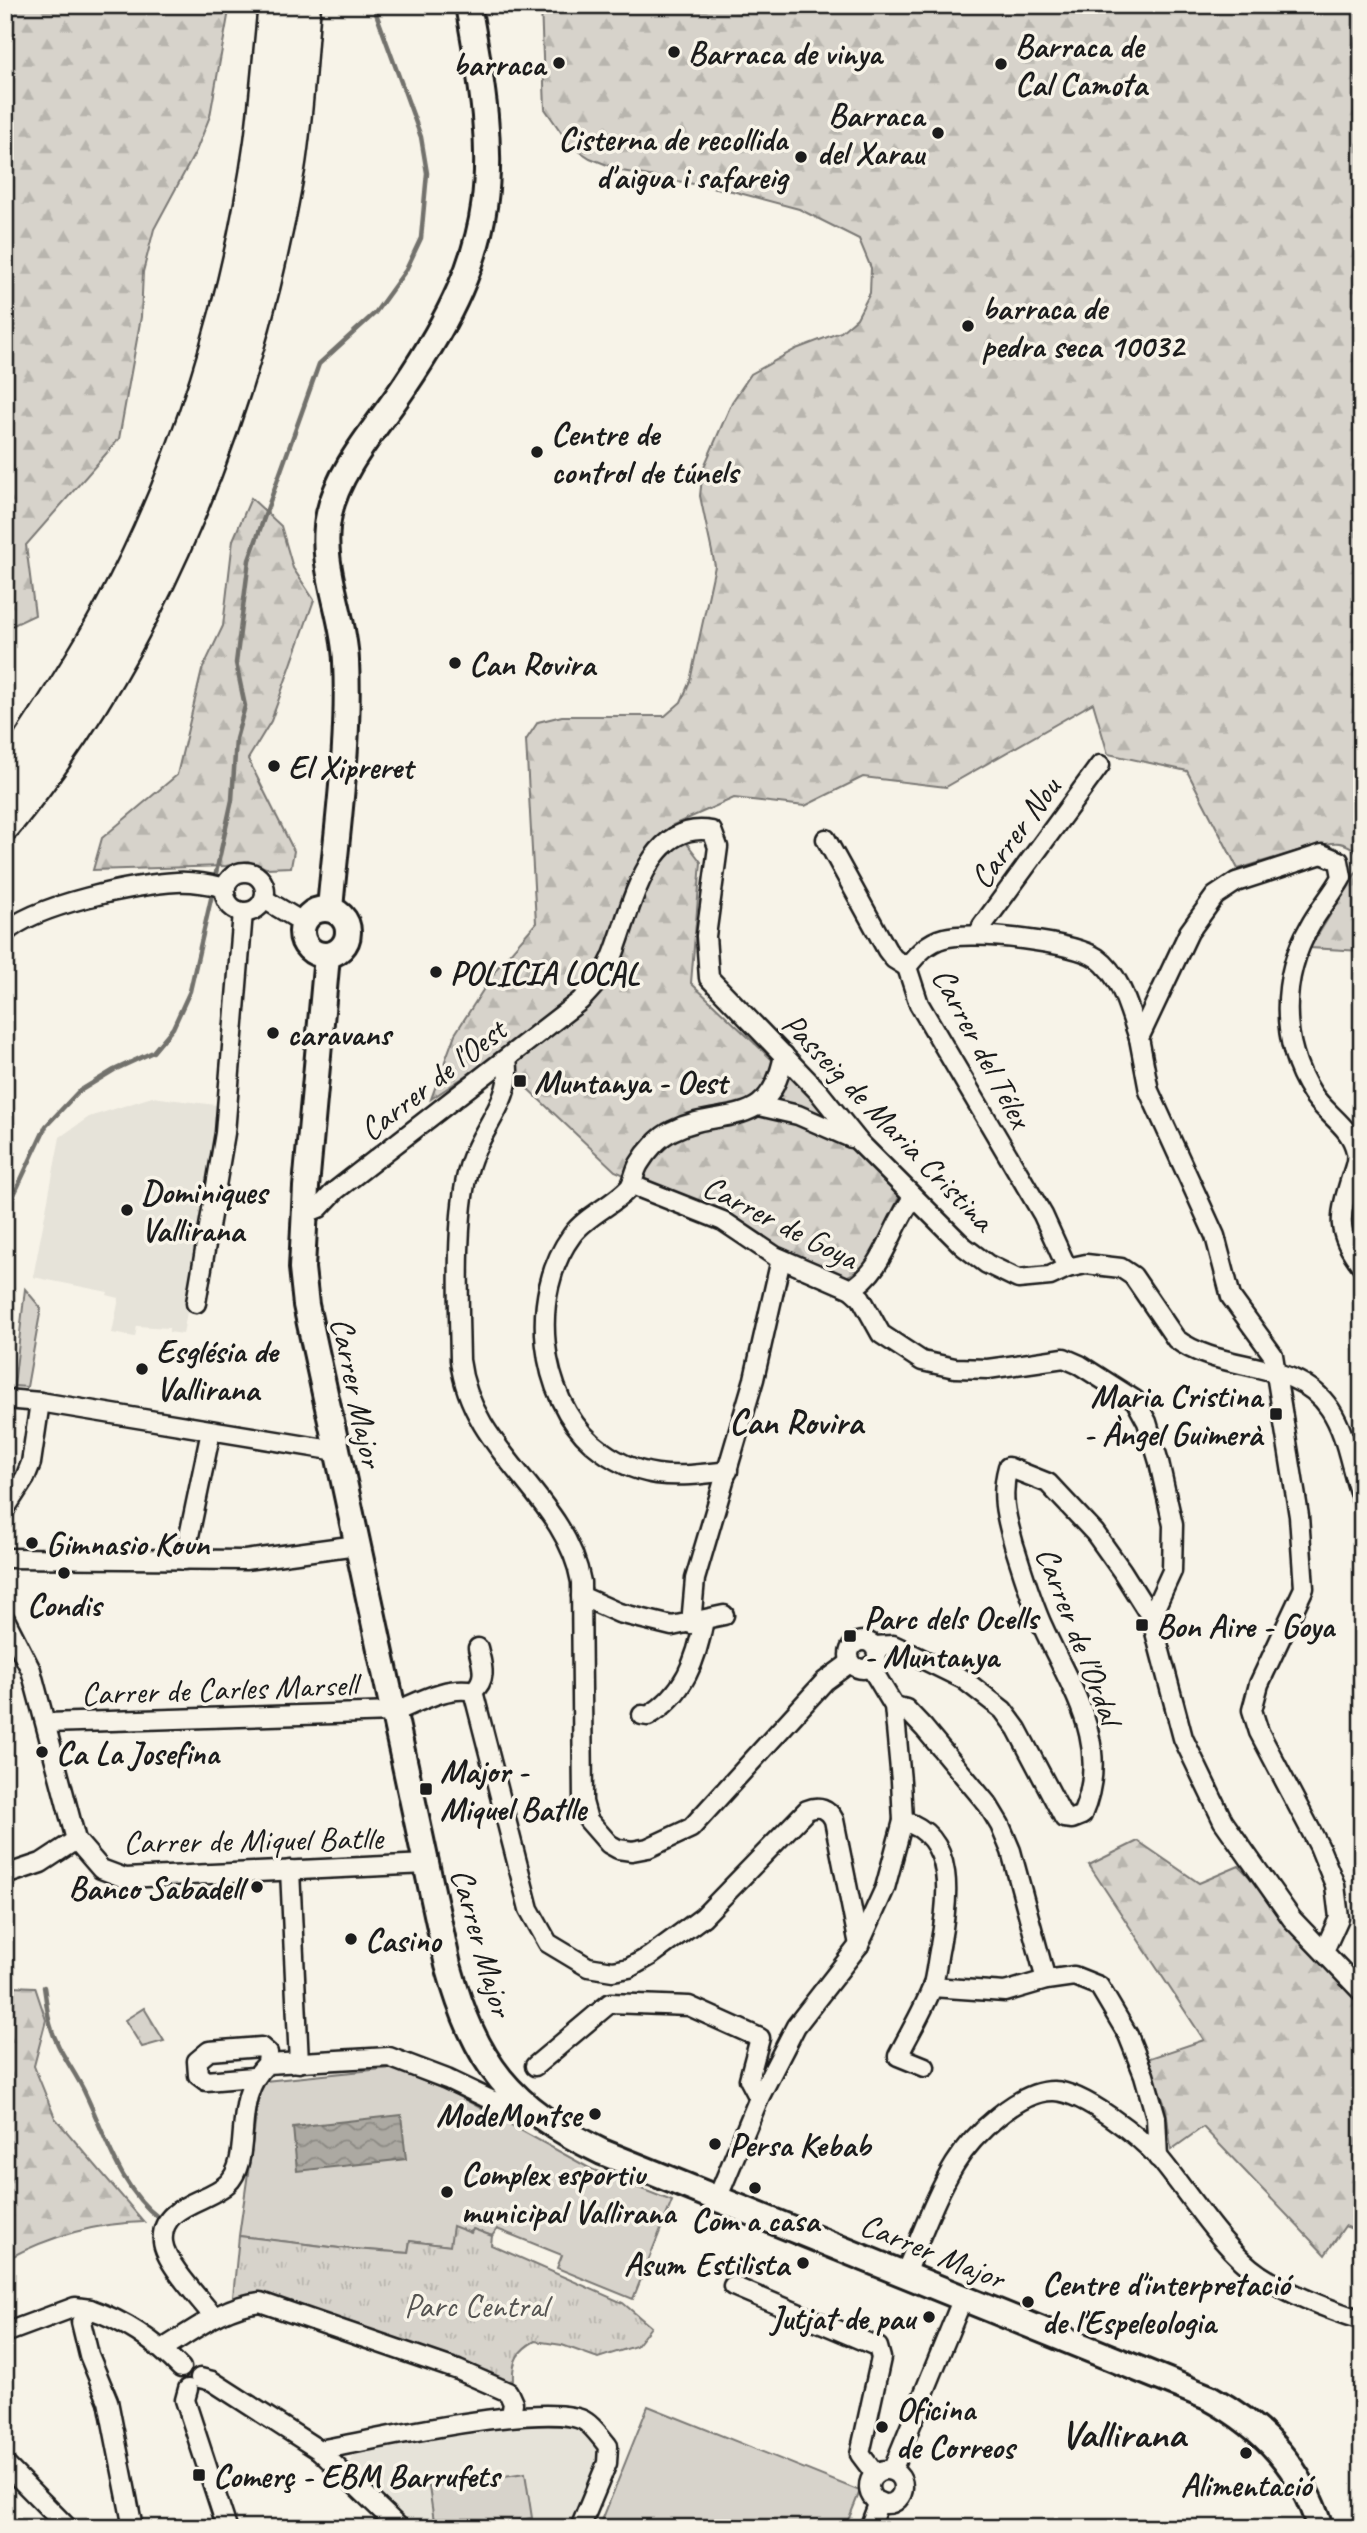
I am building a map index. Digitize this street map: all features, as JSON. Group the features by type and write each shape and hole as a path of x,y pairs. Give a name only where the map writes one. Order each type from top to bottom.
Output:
{"highway":[{"path":"5,778 69,683 113,607 152,523 192,423 232,289 260,144 275,5"},
{"path":"5,824 94,697 140,618 180,533 224,423 261,303 289,166 304,5"}],"street":[{"path":"330,909 347,691 344,640 328,564 327,528 341,483 446,321 477,246 488,189 489,133 468,5"},
{"name":"Carrer Nou","path":"981,935 982,926 1100,765"},
{"name":"Carrer de l'Oest","path":"304,1214 319,1208 335,1191 580,1001 600,980 611,959 642,877 663,846 690,830 712,831"},
{"name":"Passeig de Maria Cristina","path":"712,831 718,847 706,936 709,978 818,1091 859,1142 913,1198 963,1246 987,1264 1010,1276 1018,1279 1037,1278 1050,1276 1067,1268 1106,1264 1121,1268 1133,1276 1176,1339 1184,1345 1212,1357 1276,1372 1316,1393 1330,1409 1347,1444 1349,1467 1362,1500"},
{"path":"826,839 887,950 894,959 907,967"},
{"path":"1139,1038 1189,932 1205,908 1224,888 1317,855 1331,856 1339,861 1342,877 1310,925 1298,951 1287,1013 1290,1040 1304,1078 1321,1105 1355,1144 1357,1157 1340,1224 1351,1252 1362,1266"},
{"path":"238,873 251,873 264,886 264,899 257,908 243,912 230,905 226,888 238,873"},
{"path":"5,933 23,919 43,910 100,896 175,882 205,882 226,888"},
{"path":"264,899 304,923"},
{"path":"330,909 346,921 348,936 342,950 327,956 307,948 303,940 304,923 314,912 330,909"},
{"path":"196,1303 225,1133 243,912"},
{"name":"Carrer del Télex","path":"1067,1268 1043,1215 919,1004 907,967 915,956 932,943 952,936 981,935 1079,950 1096,957 1117,981 1139,1038 1149,1091 1215,1236 1231,1297 1273,1355 1299,1516 1304,1588 1259,1685 1252,1710 1258,1732 1318,1846 1335,1885 1339,1918 1324,1951"},
{"name":"Carrer Major","path":"327,956 306,1186 302,1280 448,1965 465,2017 496,2076 532,2113 602,2152 1210,2398 1237,2413 1266,2436 1289,2462 1301,2481 1320,2528"},
{"path":"759,1106 781,1072 784,1055"},
{"path":"507,1060 508,1082 473,1154 464,1186 459,1317 461,1373 480,1422 569,1543 578,1563 581,1596 583,1802 588,1820 609,1844 618,1849 632,1851 648,1848 691,1828 825,1681 850,1662"},
{"path":"728,1471 653,1475 623,1466 573,1425 552,1381 545,1336 549,1295 558,1257 579,1228 632,1185 639,1163 654,1144 672,1130 730,1117 759,1106 798,1115 859,1142"},
{"name":"Carrer de Goya","path":"632,1185 723,1221 781,1259 851,1290 861,1298 881,1334 922,1361 956,1368 988,1370 1064,1358 1080,1365 1135,1400 1147,1422 1159,1462 1172,1525 1172,1571 1151,1617"},
{"path":"306,1186 335,1191"},
{"path":"851,1290 865,1281 879,1261 913,1198"},
{"path":"642,1714 648,1716 661,1708 682,1684 693,1666 697,1622 695,1579 754,1379 781,1259"},
{"path":"5,1399 40,1402 337,1451"},
{"path":"5,1509 25,1478 30,1463 40,1402"},
{"path":"184,1560 211,1430"},
{"name":"Carrer de l'Ordal","path":"874,1646 893,1645 906,1651 962,1679 1003,1710 1017,1729 1054,1803 1064,1818 1072,1819 1082,1815 1087,1803 1091,1764 1088,1728 1078,1695 1042,1627 1027,1588 1002,1491 1008,1467 1048,1483 1095,1533 1151,1617"},
{"path":"5,1558 245,1560 357,1545"},
{"path":"581,1596 619,1613 672,1626 724,1615"},
{"path":"1151,1617 1183,1738 1223,1821 1292,1919 1362,1992"},
{"name":"Carrer de Miquel Batlle","path":"5,1619 31,1670 76,1840 101,1870 125,1878 426,1864"},
{"path":"864,1641 874,1646 876,1657 870,1666 860,1669 850,1662 849,1650 853,1644 864,1641"},
{"path":"473,1691 484,1673 478,1648"},
{"path":"717,2199 759,2098 796,2026 859,1945 885,1888 903,1821 894,1706 870,1666"},
{"path":"394,1712 436,1695 465,1689 473,1691"},
{"path":"473,1691 529,1909 548,1943 566,1956 588,1967 612,1971 629,1968 650,1956 703,1917 807,1810 819,1807 830,1813 834,1820 859,1945"},
{"path":"894,1706 906,1709 924,1728 988,1805 1000,1825 1011,1851 1046,1980"},
{"name":"Carrer de Carles Marsell","path":"47,1723 394,1712"},
{"path":"903,1821 926,1831 937,1846 947,1885 946,1914 932,1987 898,2056 925,2067"},
{"path":"5,1875 41,1863 76,1840"},
{"path":"290,1870 299,2063"},
{"path":"932,1987 1005,1992 1046,1980 1073,1976 1092,1982 1106,1994 1144,2075 1156,2117 1158,2158"},
{"path":"535,2066 610,2003 689,2006 760,2038 749,2079 759,2098"},
{"path":"214,2318 166,2252 164,2231 171,2217 184,2207 228,2184 237,2168 250,2085 267,2064 268,2053 261,2047 209,2050 197,2060 198,2075 206,2081 250,2085"},
{"path":"267,2064 390,2057 491,2100 532,2113"},
{"path":"904,2275 955,2163 993,2120 1027,2098 1053,2091 1075,2097 1107,2116 1158,2158 1238,2255 1259,2274 1317,2304 1362,2320"},
{"path":"733,2286 878,2347 881,2358 860,2454 883,2473 901,2479 901,2495 893,2503 879,2502 870,2492 870,2481 883,2473 963,2298"},
{"path":"164,2348 242,2304 260,2302 458,2370 508,2392 513,2403 511,2416"},
{"path":"5,2333 75,2307 89,2309 112,2317 164,2348 181,2368 195,2368 194,2384 185,2400 227,2528"},
{"path":"89,2309 81,2322 89,2355 108,2401 133,2528"},
{"path":"194,2384 212,2381 319,2451 400,2528"},
{"path":"319,2451 511,2416 555,2414 585,2420 608,2446 607,2463 580,2528"},
{"path":"5,2464 68,2528"},
{"path":"869,2528 879,2502"}],"shaded area":[{"name":"Dominiques Vallirana","path":"152,1097 216,1105 208,1197 183,1334 169,1332 169,1328 137,1326 135,1337 112,1333 119,1298 107,1295 108,1292 33,1277 60,1137 89,1117"},
{"path":"529,2425 558,2425 580,2431 591,2437 598,2449 600,2460 572,2528 414,2528 350,2464 354,2454 359,2451"}],"green space":[{"path":"5,5 230,5 210,116 196,151 154,229 143,272 141,317 119,439 26,545 35,615 5,629"},
{"path":"541,5 1362,5 1362,951 1310,948 1360,866 1357,854 1352,848 1340,843 1320,845 1238,869 1187,771 1108,754 1093,703 946,787 863,777 805,806 734,798 673,825 701,862 691,983 804,1090 899,1197 868,1266 840,1280 783,1260 729,1220 615,1171 494,1057 431,1099 455,1034 497,968 536,923 526,740 538,722 562,716 665,716 681,702 690,681 715,566 700,496 703,469 732,402 751,374 796,349 841,332 857,318 870,293 871,268 859,239 799,209 732,191 622,171 590,158 570,145 545,109"},
{"path":"251,498 281,526 293,568 314,600 271,721 248,759 294,851 291,867 266,868 248,861 226,866 93,870 102,838 177,775 202,670 223,626 233,540"},
{"path":"25,1289 41,1308 27,1387 14,1386"},
{"path":"1138,1841 1199,1883 1239,1866 1362,1994 1362,2233 1345,2226 1325,2255 1203,2127 1171,2150 1166,2108 1147,2059 1204,2040 1089,1865"},
{"path":"13,1986 35,1987 46,2020 34,2066 55,2118 144,2222 90,2228 38,2244 5,2260 5,1997"},
{"path":"144,2008 164,2041 142,2047 125,2020"},
{"name":"Complex esportiu municipal Vallirana","path":"392,2068 455,2094 591,2169 672,2201 633,2299 557,2268 562,2255 497,2229 492,2236 473,2229 450,2246 410,2241 408,2253 239,2236 260,2089 265,2081"},
{"name":"Parc Central","path":"453,2226 471,2233 473,2229 492,2236 491,2245 623,2303 651,2327 636,2346 598,2358 562,2345 535,2341 520,2352 515,2362 513,2380 506,2382 256,2299 233,2297 239,2236 408,2253 410,2241 450,2246"},
{"path":"648,2406 860,2491 845,2528 599,2528"},
{"path":"525,2473 532,2518 469,2528 435,2528 429,2487"}],"water":[{"path":"401,2115 406,2159 297,2171 293,2127"}],"waterway":[{"path":"214,882 232,800 236,739 245,706 236,663 249,560 319,364 375,313 406,270 421,238 427,173 421,137 373,5"},
{"path":"6,1276 11,1201 46,1126 78,1092 114,1070 153,1052 173,1028 190,991 213,890"},
{"path":"44,1987 53,2034 82,2086 116,2162 134,2193 159,2218"}],"place":[{"name":"Barraca de vinya","path":"674,52"},
{"name":"barraca","path":"559,63"},
{"name":"Barraca de Cal Camota","path":"1001,64"},
{"name":"Barraca del Xarau","path":"938,133"},
{"name":"Cisterna de recollida d'aigua i safareig","path":"801,157"},
{"name":"barraca de pedra seca 10032","path":"968,326"},
{"name":"Centre de control de túnels","path":"537,452"},
{"name":"Can Rovira","path":"455,663"},
{"name":"El Xipreret","path":"274,766"},
{"name":"POLICIA LOCAL","path":"436,972"},
{"name":"caravans","path":"273,1033"},
{"name":"Muntanya - Oest","path":"520,1081"},
{"name":"Dominiques Vallirana","path":"127,1210"},
{"name":"Església de Vallirana","path":"142,1369"},
{"name":"Maria Cristina - Àngel Guimerà","path":"1276,1414"},
{"name":"Gimnasio Koun","path":"32,1543"},
{"name":"Condis","path":"64,1573"},
{"name":"Bon Aire - Goya","path":"1142,1625"},
{"name":"Parc dels Ocells - Muntanya","path":"850,1636"},
{"name":"Ca La Josefina","path":"42,1752"},
{"name":"Major - Miquel Batlle","path":"426,1789"},
{"name":"Banco Sabadell","path":"257,1887"},
{"name":"Casino","path":"351,1939"},
{"name":"ModeMontse","path":"595,2114"},
{"name":"Persa Kebab","path":"715,2144"},
{"name":"Com a casa","path":"755,2188"},
{"name":"Complex esportiu municipal Vallirana","path":"447,2192"},
{"name":"Asum Estilista","path":"803,2263"},
{"name":"Centre d'interpretació de l'Espeleologia","path":"1028,2302"},
{"name":"Jutjat de pau","path":"929,2317"},
{"name":"Oficina de Correos","path":"882,2427"},
{"name":"Alimentació","path":"1246,2453"},
{"name":"Comerç - EBM Barrufets","path":"199,2475"}],"district":[{"name":"Can Rovira","path":"796,1422"},
{"name":"Vallirana","path":"1123,2433"}]}
